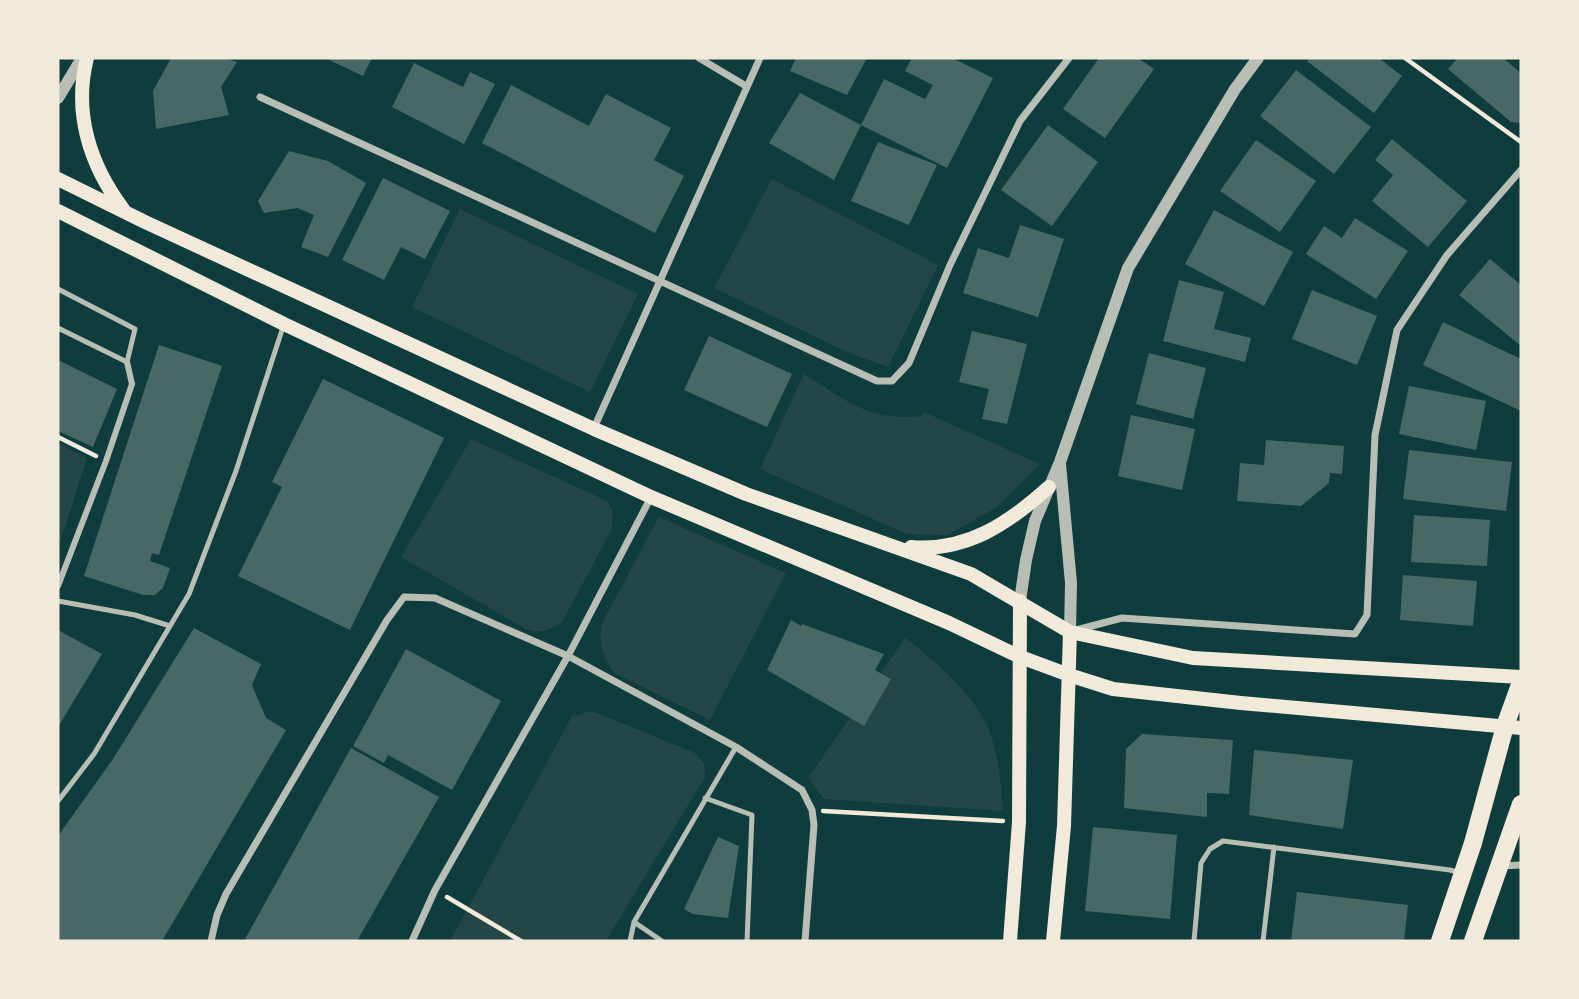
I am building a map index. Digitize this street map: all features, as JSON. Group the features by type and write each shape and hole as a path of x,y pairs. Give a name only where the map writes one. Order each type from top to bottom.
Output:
{"main road":[{"path":"85,58 82,105 86,136 96,166 126,213"},
{"path":"58,179 594,429 746,494 971,574 1070,632 1193,658 1521,677"},
{"path":"58,211 284,324 651,497 949,623 1018,656 1069,675 1113,689 1513,727"},
{"path":"895,546 929,549 980,536 1018,514 1049,487"},
{"path":"1010,941 1019,822 1020,601"},
{"path":"1053,941 1064,826 1070,632"},
{"path":"1440,941 1513,727 1521,682"},
{"path":"1473,941 1521,804"}],"street":[{"path":"58,98 85,58"},
{"path":"699,58 746,86"},
{"path":"594,429 760,58"},
{"path":"260,97 877,381 892,381 909,363 950,265 1020,121 1069,58"},
{"path":"1020,601 1035,521 1060,462 1128,268 1235,89 1258,58"},
{"path":"1060,462 1071,583 1070,632 1122,618 1355,634 1367,615 1375,435 1397,330 1447,255 1521,170"},
{"path":"58,586 132,384 127,362"},
{"path":"412,941 435,890 568,656 651,497"},
{"path":"211,941 217,915 226,894 387,620 404,597 435,598 568,656 736,747 802,790 812,810 814,825 805,941"},
{"path":"1499,866 1521,865"}],"lane":[{"path":"58,289 135,329 127,362 58,328"},
{"path":"58,801 94,754 189,594 203,561 284,324"},
{"path":"58,601 135,615 170,626"},
{"path":"630,941 634,922 736,747"},
{"path":"705,798 752,816 747,941"},
{"path":"1194,941 1201,863 1210,849 1223,841 1450,870 1463,874"},
{"path":"1263,941 1274,847"},
{"path":"634,922 662,941"}],"path":[{"path":"1405,58 1521,142"},
{"path":"58,437 106,461"},
{"path":"812,810 1019,822"},
{"path":"435,890 521,941"}],"shaded area":[{"path":"772,179 938,265 888,367 849,353 714,288"},
{"path":"460,209 638,294 590,392 412,307"},
{"path":"804,374 858,407 886,416 921,416 924,412 1040,464 997,507 948,535 907,534 760,469"},
{"path":"471,439 607,501 613,512 612,529 562,622 549,629 526,629 401,557"},
{"path":"58,443 87,458 58,549"},
{"path":"659,517 786,573 710,720 614,673 602,648 600,635 603,621"},
{"path":"905,638 953,679 983,717 995,750 1003,811 824,799 808,778"},
{"path":"592,711 695,753 704,763 705,777 606,941 450,941 572,716"}],"building":[{"path":"171,58 225,58 237,62 221,87 229,115 156,129 153,91"},
{"path":"325,58 372,58 363,76"},
{"path":"796,58 867,58 847,95 790,71"},
{"path":"912,58 952,58 993,78 947,168 861,125 884,79 925,99 933,85 905,71"},
{"path":"1099,58 1138,58 1154,69 1105,138 1063,109"},
{"path":"1310,58 1379,58 1402,76 1374,113 1307,61"},
{"path":"1458,58 1503,58 1521,73 1521,123 1511,122 1448,69"},
{"path":"414,63 463,87 470,72 495,84 464,144 392,107"},
{"path":"1296,70 1371,127 1334,174 1260,116"},
{"path":"511,85 589,126 606,94 671,128 654,160 684,176 655,233 482,143"},
{"path":"800,93 861,125 834,180 769,143"},
{"path":"1048,125 1098,162 1052,226 1001,190"},
{"path":"1392,139 1467,201 1428,247 1372,201 1393,175 1375,160"},
{"path":"1256,140 1316,181 1280,232 1220,191"},
{"path":"878,142 937,165 909,225 851,201"},
{"path":"289,151 328,161 366,183 328,257 301,247 314,215 297,208 264,213 258,201"},
{"path":"383,178 450,211 425,259 401,247 384,280 342,260"},
{"path":"1214,210 1293,252 1264,306 1185,264"},
{"path":"1355,218 1408,251 1376,299 1306,254 1324,226 1342,238"},
{"path":"1020,225 1064,239 1038,317 963,293 978,248 1009,258"},
{"path":"1490,259 1521,285 1521,346 1459,295"},
{"path":"1179,280 1224,292 1214,329 1251,338 1245,362 1163,341"},
{"path":"1312,290 1377,316 1357,365 1292,339"},
{"path":"1443,322 1521,359 1521,411 1423,365"},
{"path":"972,331 1027,344 1007,424 982,419 989,389 959,382"},
{"path":"709,336 792,374 767,427 684,390"},
{"path":"159,345 222,366 159,555 152,553 150,561 170,568 163,588 155,595 143,595 84,576"},
{"path":"1149,353 1206,368 1193,419 1136,404"},
{"path":"58,360 117,389 93,447 58,431"},
{"path":"323,379 444,438 350,630 238,576 282,487 272,482"},
{"path":"1409,386 1486,401 1476,450 1399,434"},
{"path":"1131,415 1195,429 1182,490 1118,476"},
{"path":"1266,440 1344,446 1342,474 1330,473 1329,483 1301,506 1237,501 1240,463 1264,465"},
{"path":"1409,450 1512,462 1506,511 1403,499"},
{"path":"1414,515 1490,520 1487,566 1411,562"},
{"path":"1403,575 1477,581 1473,626 1400,620"},
{"path":"791,620 801,626 802,624 884,654 875,670 891,679 864,726 767,670"},
{"path":"194,628 261,664 252,685 266,718 286,730 162,941 58,941 58,836 113,759"},
{"path":"58,630 102,654 58,727"},
{"path":"406,649 501,701 452,790 388,755 384,763 353,746"},
{"path":"1142,734 1233,740 1229,794 1207,793 1207,817 1124,808 1126,749"},
{"path":"351,748 439,797 357,941 244,941"},
{"path":"1254,750 1353,760 1343,829 1249,815"},
{"path":"1093,827 1177,835 1170,919 1085,911"},
{"path":"718,837 739,846 728,918 693,914 684,909"},
{"path":"1297,892 1408,905 1404,941 1291,941"}]}
